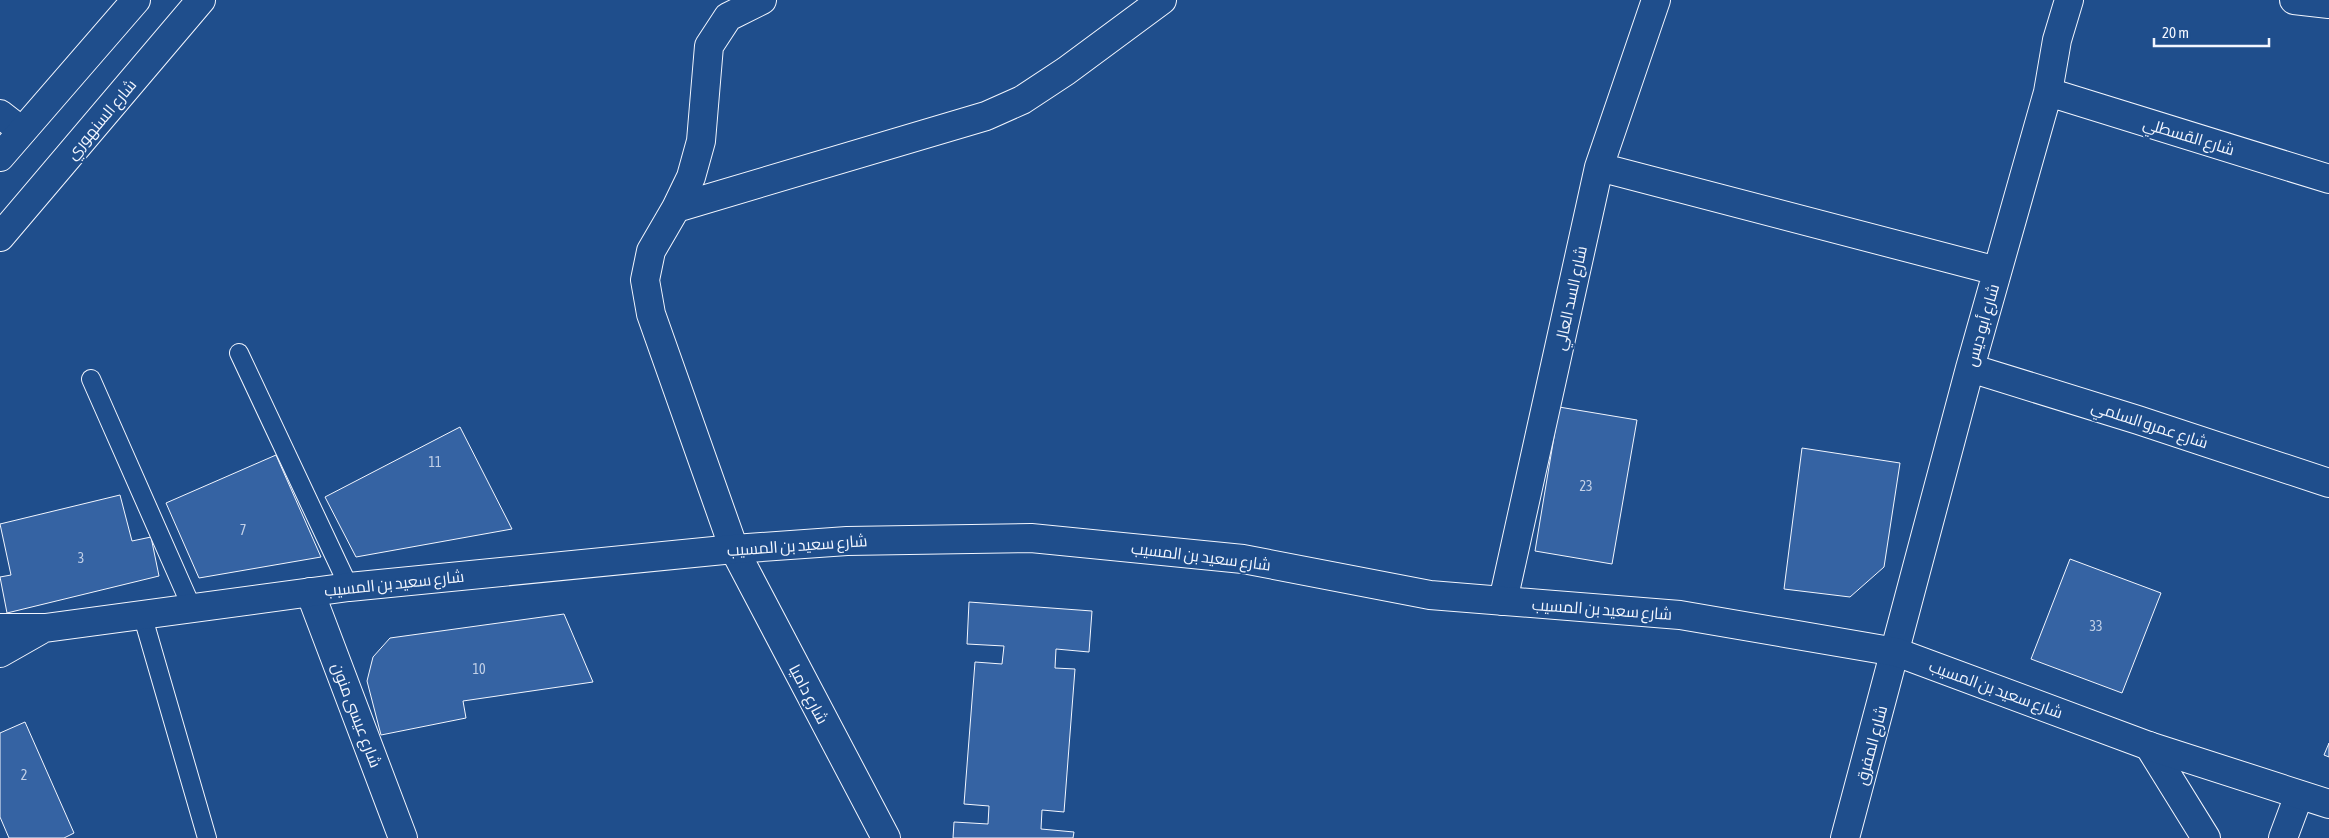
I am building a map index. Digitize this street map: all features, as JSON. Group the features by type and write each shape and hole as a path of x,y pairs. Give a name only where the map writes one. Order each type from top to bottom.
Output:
{"street":[{"path":"0,157 136,0"},
{"name":"شارع السنهوري","path":"0,237 201,0"},
{"name":"شارع داميا","path":"762,0 728,17 709,46 701,141 691,177 676,208 651,251 645,280 646,289 651,314 734,549 886,838"},
{"path":"676,208 986,116 1022,100 1162,0"},
{"name":"شارع السد العالي","path":"1503,601 1600,168 1656,0"},
{"name":"شارع أبو ديس","path":"1896,652 1970,368 2048,92 2057,40 2069,0"},
{"path":"2294,0 2329,4"},
{"name":"شارع القسطلي","path":"2048,92 2329,180"},
{"path":"0,114 22,131"},
{"path":"1600,168 1997,271"},
{"name":"شارع عمرو السلمي","path":"1970,368 2138,420 2329,483"},
{"name":"شارع سعيد بن المسيب","path":"0,628 45,628 349,587 734,549 847,540 1031,538 1243,559 1430,595 1680,615 1896,652 2149,746 2329,804"},
{"name":"شارع عيسى منون","path":"310,592 403,838"},
{"name":"شارع سعيد بن المسيب","path":"0,653 45,628"},
{"name":"شارع المفرق","path":"1846,838 1896,652"},
{"path":"2149,746 2206,838"},
{"path":"2283,838 2299,795"}],"lane":[{"path":"239,353 349,587"},
{"path":"91,379 192,608"},
{"path":"142,614 207,838"}],"building":[{"path":"1559,407 1637,420 1612,564 1535,551"},
{"path":"460,427 512,529 356,557 325,497"},
{"path":"1802,448 1900,463 1884,567 1850,597 1784,589"},
{"path":"276,455 321,557 199,578 166,503"},
{"path":"120,495 132,541 151,537 159,576 7,613 0,577 11,575 0,524"},
{"path":"2070,559 2161,593 2122,693 2031,659"},
{"path":"969,602 1092,611 1089,652 1056,649 1055,668 1075,669 1064,812 1042,810 1041,829 1074,832 1073,838 953,838 954,822 988,824 989,806 964,804 975,662 1002,664 1004,646 967,644"},
{"path":"564,614 593,682 463,701 466,718 381,735 367,681 373,657 390,638"},
{"path":"25,722 74,833 64,838 9,838 0,817 0,733"},
{"path":"2329,743 2329,757 2324,755"}]}
